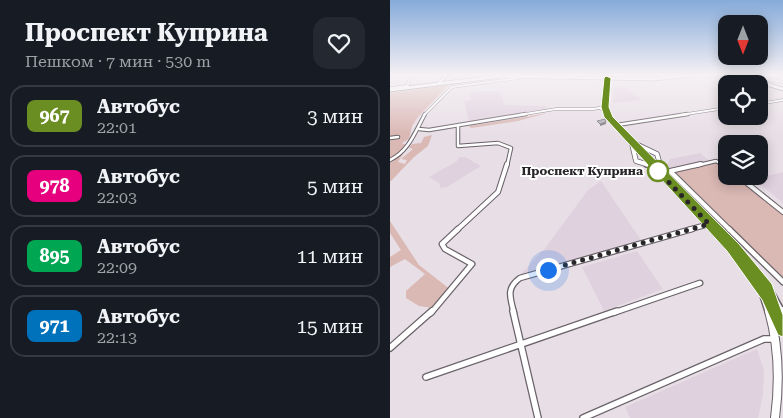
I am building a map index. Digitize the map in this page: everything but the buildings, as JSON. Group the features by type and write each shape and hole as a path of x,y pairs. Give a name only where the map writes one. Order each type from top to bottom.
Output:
{"main road":[{"path":"606,95 605,109 609,119 735,247 768,288 782,312"},
{"path":"605,109 618,125 624,129 633,143 636,161 654,164 731,248 772,305 783,330"},
{"path":"759,285 776,339 780,376 775,418"}],"street":[{"path":"390,160 401,154 419,129 418,124 427,111 443,95"},
{"path":"768,102 783,99"},
{"path":"419,129 427,130 561,109 594,109 607,106 601,109 605,109"},
{"path":"618,125 718,110"},
{"path":"624,129 718,111"},
{"path":"390,348 420,324 454,290 472,264 445,250 442,244 445,239 498,192 506,170 511,148 498,142 458,146 458,125"},
{"path":"390,138 398,137"},
{"path":"718,162 670,171 783,282"},
{"path":"749,185 783,212"},
{"path":"538,418 509,292 512,284 520,278 709,224"},
{"path":"426,377 700,283"},
{"path":"583,418 764,339 776,339"}],"shaded area":[{"path":"390,95 440,95 412,126 409,139 402,143 408,146 398,162 405,164 407,160 401,159 413,149 409,148 412,144 421,143 424,137 432,135 428,146 414,157 390,182"},
{"path":"470,95 501,95 505,105 546,106 548,109 469,122 464,101 471,100"},
{"path":"614,95 635,95 642,100 613,103"},
{"path":"548,113 518,121 471,128 469,126"},
{"path":"700,153 710,161 670,169 666,166 670,159"},
{"path":"459,157 465,157 481,166 447,187 440,188 440,184 429,177 457,161"},
{"path":"718,159 718,185 751,185 783,210 783,286 667,170"},
{"path":"783,172 783,203 761,185 768,185 768,176"},
{"path":"601,181 641,240 521,274 546,247 588,190"},
{"path":"390,221 419,265 451,290 433,308 419,306 406,298 406,291 425,274 405,259 390,267 390,257 401,250 390,233"},
{"path":"637,251 663,289 604,311 582,267"},
{"path":"757,349 764,371 763,395 758,418 630,418 625,407"}],"bus line":[{"name":"967","path":"605,95 604,110 613,124 731,248 767,296 783,330"},
{"name":"967","path":"607,95 606,107 610,117 735,247 768,288 783,315"}],"place":[{"name":"Проспект Куприна","path":"658,171"}],"route":[{"path":"548,270 709,224 658,171"}]}
